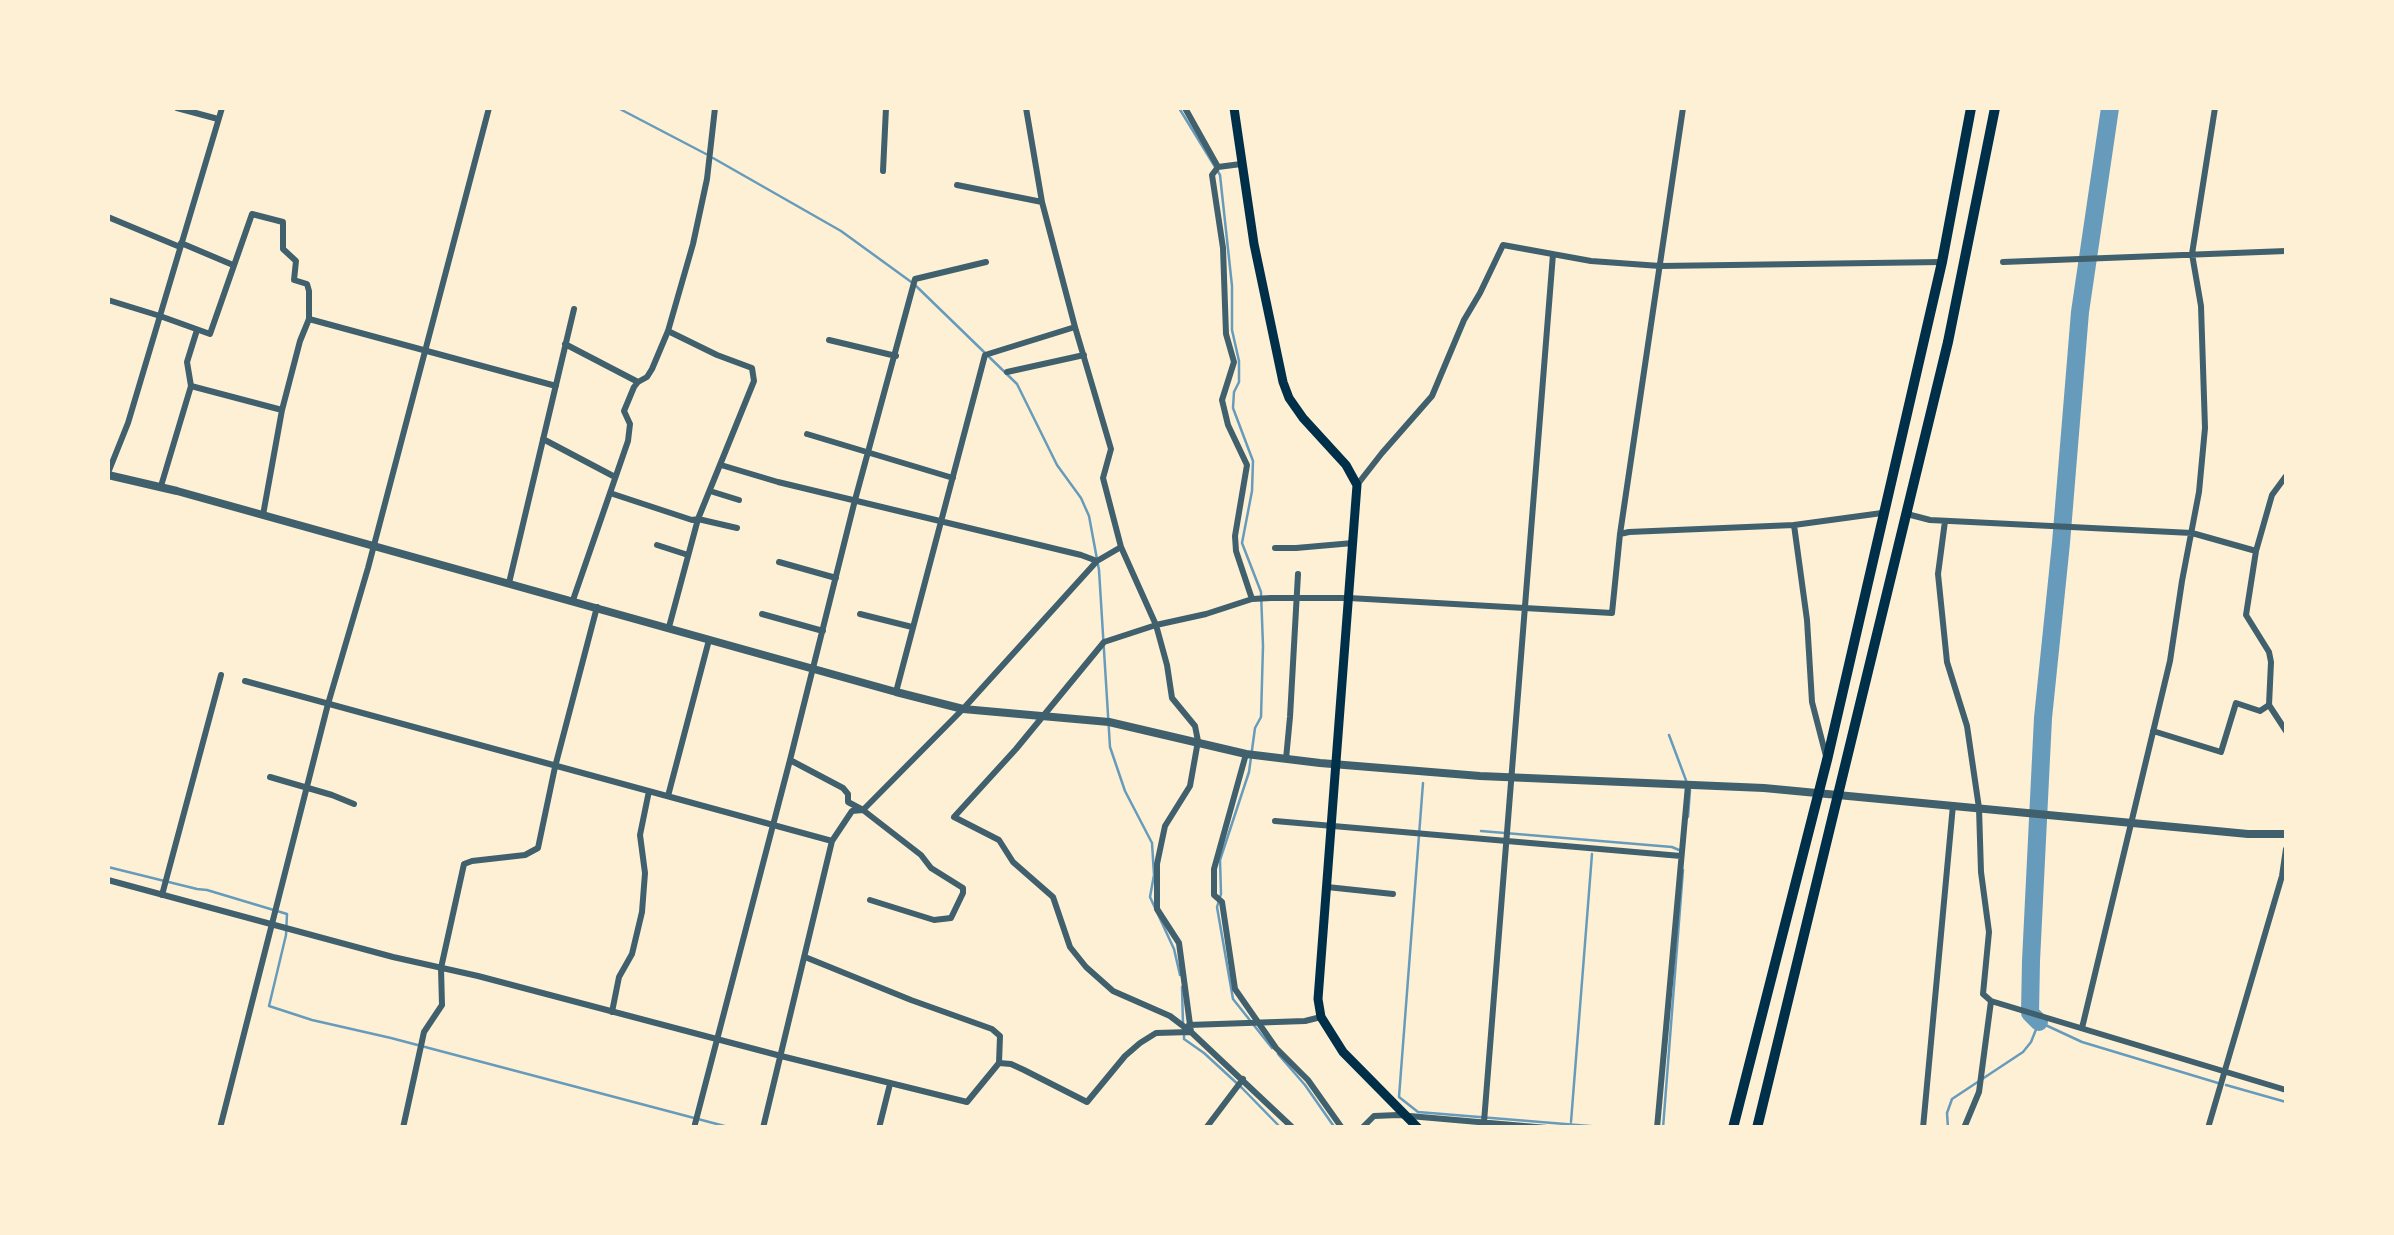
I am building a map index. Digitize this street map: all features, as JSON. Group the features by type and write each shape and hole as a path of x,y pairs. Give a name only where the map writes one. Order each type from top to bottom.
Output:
{"main road":[{"path":"1234,108 1258,264 1283,382 1304,418 1346,464 1357,485 1318,982 1321,1017 1344,1052 1418,1128"},
{"path":"1734,1128 1820,792 1942,262 1971,108"},
{"path":"1757,1128 1966,262 1995,108"}],"street":[{"path":"177,108 218,119"},
{"path":"222,108 128,423 108,474 962,709 1125,724 1246,754 1335,764 1820,792 2248,834 2286,834"},
{"path":"220,1128 328,704 368,568 488,108"},
{"path":"573,600 630,432 624,411 638,382 648,377 668,331 707,180 716,108"},
{"path":"883,171 886,108"},
{"path":"1026,108 1042,202 1111,449 1104,478 1121,547 1156,625 1172,698 1196,726 1198,741 1190,786 1165,826 1157,864 1157,910 1179,943 1190,1028"},
{"path":"1185,108 1218,167"},
{"path":"1294,1128 1190,1028 1113,991 1086,967 1070,947 1053,897 1013,862 999,840 954,817 1104,642 1156,625 1252,599 1348,598 1612,614 1620,534 1683,108"},
{"path":"2082,1028 2170,662 2205,451 2202,306 2192,254 2215,108"},
{"path":"1242,164 1218,167 1212,175 1223,248 1226,334 1234,362 1222,400 1228,425 1248,465 1235,536 1236,551 1252,599"},
{"path":"957,185 1042,202"},
{"path":"108,300 210,334 252,214 283,222 283,250 296,261 294,280 307,284 309,319 282,410 263,515"},
{"path":"108,217 233,266"},
{"path":"1357,485 1432,396 1464,320 1503,245 1591,261 1660,266 1966,262"},
{"path":"2003,262 2286,251"},
{"path":"1484,1122 1554,254"},
{"path":"695,1124 915,279 986,262"},
{"path":"509,583 574,309"},
{"path":"309,319 556,386"},
{"path":"896,692 985,354 1076,327"},
{"path":"161,486 191,386 188,362 197,330"},
{"path":"668,331 754,372 754,381 698,519 670,627"},
{"path":"828,340 896,356"},
{"path":"566,344 638,382"},
{"path":"1007,372 1084,354"},
{"path":"191,386 282,410"},
{"path":"807,434 953,478"},
{"path":"543,439 615,477"},
{"path":"721,465 1097,560"},
{"path":"2286,476 2272,495 2256,551 2246,616 2269,652 2269,704 2286,731"},
{"path":"710,491 739,500"},
{"path":"610,493 692,520 738,528"},
{"path":"1620,534 1794,525 1882,513 1945,521 2192,532 2256,551"},
{"path":"1945,521 1938,574 1947,662 1967,726 1978,808 1989,932 1983,994 1991,1001 2286,1090"},
{"path":"1794,525 1807,620 1812,702 1827,760"},
{"path":"1275,548 1354,543"},
{"path":"657,544 688,555"},
{"path":"763,1128 832,841 852,811 863,810 962,709 1097,560 1121,547"},
{"path":"780,562 836,578"},
{"path":"1286,759 1298,574"},
{"path":"402,1128 424,1032 442,1005 442,968 464,864 525,855 538,848 597,608"},
{"path":"762,614 823,631"},
{"path":"860,614 912,627"},
{"path":"668,796 709,638"},
{"path":"164,891 221,675"},
{"path":"245,681 832,841"},
{"path":"2153,731 2221,752 2236,704 2260,711 2269,704"},
{"path":"1246,754 1214,870 1214,895 1222,902 1235,989 1276,1048 1308,1080 1342,1128"},
{"path":"790,760 843,788 848,802 921,855 931,868 963,888 951,918 934,920 870,900"},
{"path":"270,777 354,804"},
{"path":"1657,1128 1688,784"},
{"path":"612,1012 619,976 632,954 642,912 644,873 640,835 649,791"},
{"path":"1922,1128 1953,805"},
{"path":"1275,821 1681,856"},
{"path":"2208,1128 2282,876 2286,849"},
{"path":"108,880 164,891 272,924 967,1102 999,1062 1000,1036 992,1029 804,956"},
{"path":"1326,886 1393,894"},
{"path":"1964,1128 1978,1092 1991,1001"},
{"path":"999,1062 1011,1064 1087,1102 1124,1056 1156,1032 1321,1017"},
{"path":"1206,1128 1242,1079"},
{"path":"879,1128 890,1084"},
{"path":"1362,1128 1374,1116 1407,1116 1547,1128"}],"waterway":[{"path":"618,108 706,154"},
{"path":"1179,108 1220,175 1232,286 1232,330 1239,361 1233,408 1253,461 1242,543 1261,592 1261,717 1255,728 1249,772 1220,860 1221,894 1217,907 1233,999 1272,1048"},
{"path":"2039,1022 2030,1013 2043,718 2080,312 2110,108"},
{"path":"713,158 841,231 914,284 1017,384 1057,465 1089,516 1099,570 1110,747 1125,791 1152,843 1154,875 1150,897 1174,949 1180,975"},
{"path":"1669,735 1687,783"},
{"path":"1423,783 1399,1097 1418,1112 1614,1128"},
{"path":"1688,817 1690,790"},
{"path":"1481,831 1679,850"},
{"path":"1571,1122 1592,854"},
{"path":"108,867 287,914 286,935 269,1006 732,1128"},
{"path":"1663,1128 1683,870"},
{"path":"1182,987 1183,1024"},
{"path":"1948,1128 1947,1113 1952,1099 2023,1052 2039,1022 2082,1042 2218,1083"},
{"path":"1184,1032 1184,1039 1204,1053 1281,1128"},
{"path":"1278,1054 1335,1128"},
{"path":"2226,1085 2286,1102"}]}
